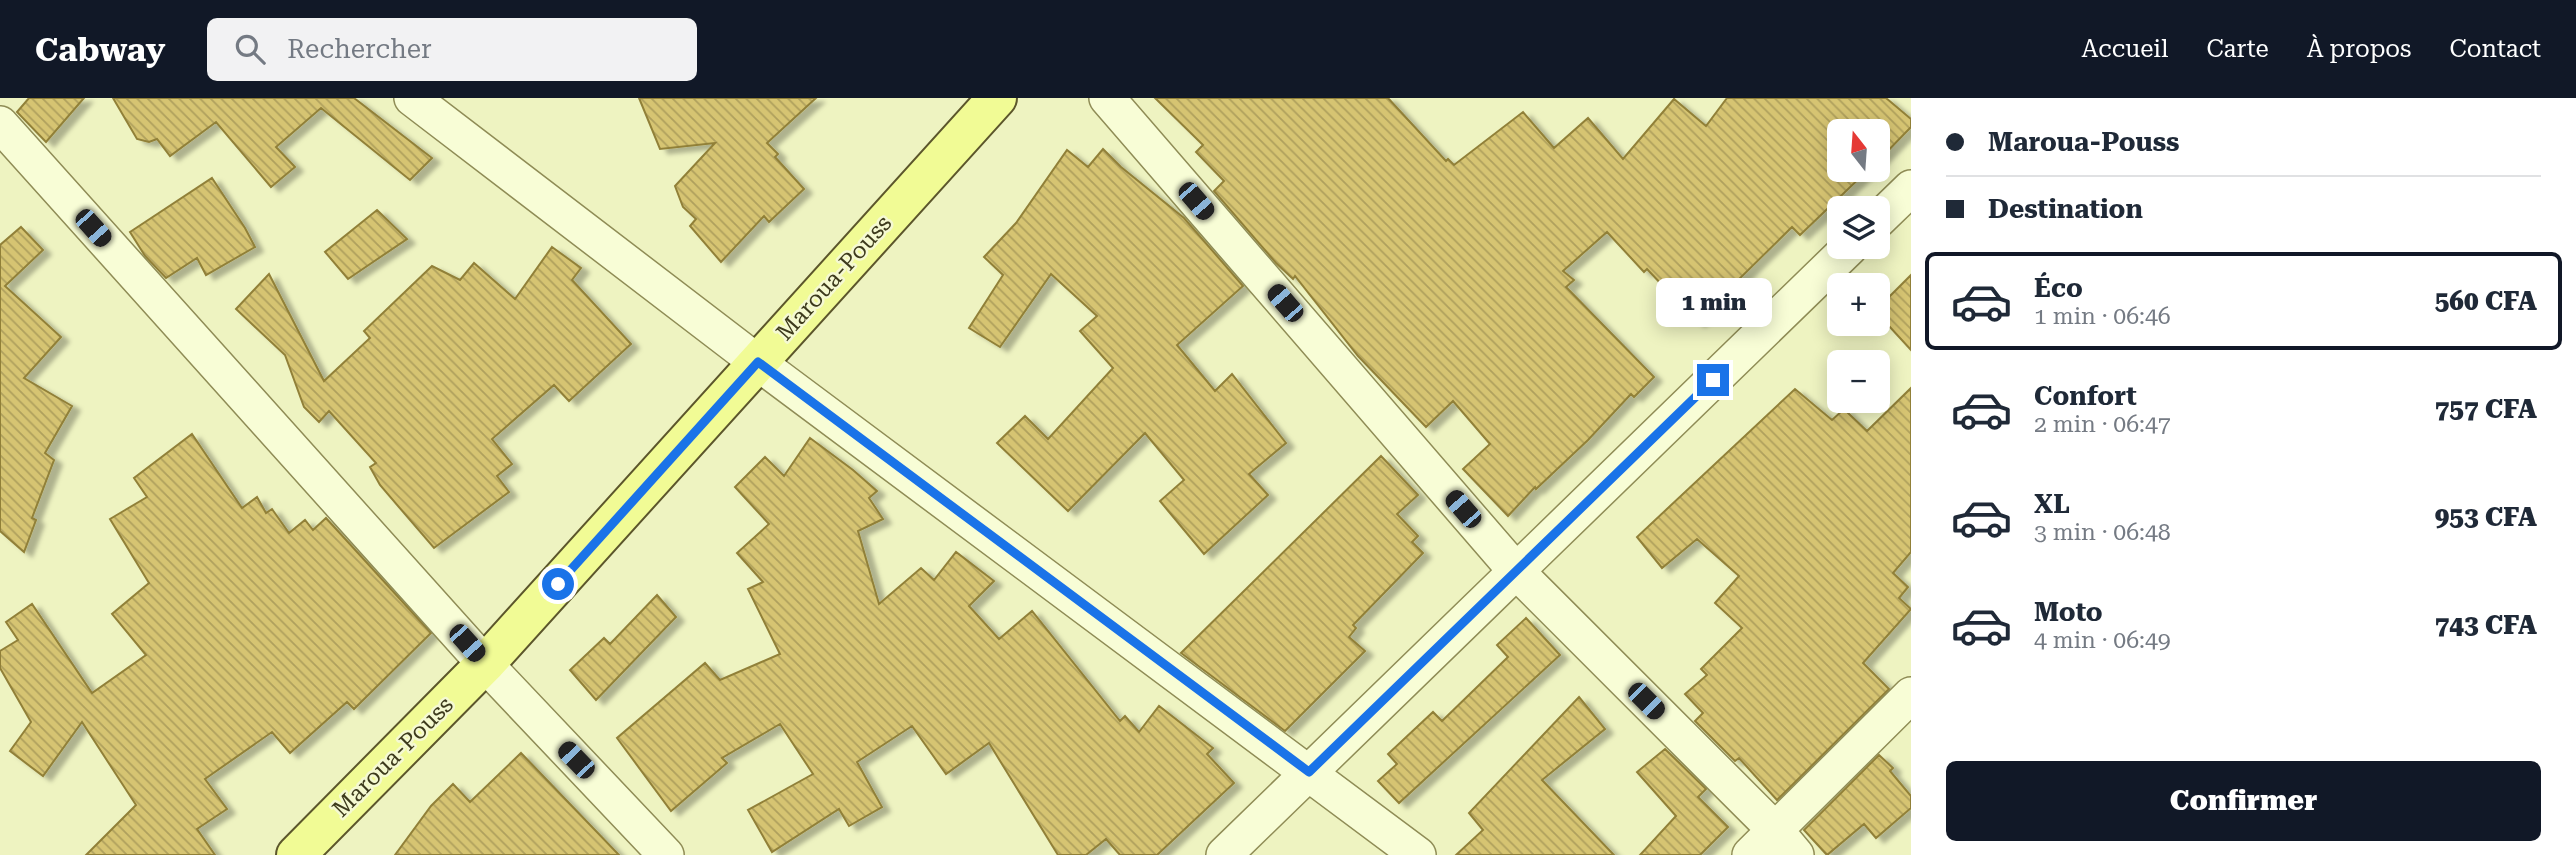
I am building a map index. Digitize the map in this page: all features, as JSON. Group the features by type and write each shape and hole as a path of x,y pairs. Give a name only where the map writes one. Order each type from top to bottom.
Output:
{"main road":[{"name":"Maroua-Pouss","path":"296,855 485,664 997,98"}],"street":[{"path":"412,98 758,362 1418,855"},
{"path":"1107,98 1516,570 1786,843"},
{"path":"0,124 485,664 666,855"},
{"path":"1890,208 1911,188"},
{"path":"1224,855 1838,259"},
{"path":"1750,855 1786,843 1911,695"}],"building":[{"path":"29,98 84,98 46,142 17,112"},
{"path":"113,98 354,98 432,158 410,180 321,108 276,147 295,167 271,187 216,122 170,156 157,139 149,142 137,139"},
{"path":"639,98 816,98 767,143 778,154 775,157 804,189 769,222 764,216 721,262 690,226 696,219 683,207 675,186 715,143 660,149"},
{"path":"1155,98 1388,98 1446,161 1448,159 1454,165 1523,112 1554,148 1588,118 1623,159 1674,99 1706,126 1727,98 1886,98 1911,119 1911,127 1890,149 1890,119 1827,119 1827,182 1855,182 1841,196 1827,196 1827,209 1800,235 1792,227 1731,287 1733,289 1697,322 1647,269 1644,272 1607,232 1563,271 1574,280 1566,287 1654,377 1634,397 1631,394 1588,440 1536,489 1535,487 1508,516 1463,469 1490,444 1453,401 1426,427 1358,356 1295,276 1293,279 1276,263 1214,191 1224,181 1196,152 1203,145"},
{"path":"1103,149 1184,218 1243,286 1177,345 1215,391 1232,374 1286,443 1249,474 1268,495 1204,554 1160,501 1184,480 1145,433 1068,511 997,443 1025,416 1048,439 1113,368 1080,331 1097,316 1051,274 1000,347 969,328 1003,275 984,257 1016,223 1067,150 1088,167"},
{"path":"212,178 255,247 206,275 197,258 166,278 145,256 130,232"},
{"path":"377,210 407,239 348,279 325,252"},
{"path":"21,227 43,250 5,286 61,337 24,378 72,406 45,453 54,460 32,518 36,520 24,552 0,531 0,245"},
{"path":"552,247 581,268 572,280 631,344 569,401 554,385 492,439 512,464 497,476 509,492 434,548 380,485 370,467 376,463 329,411 319,422 304,407 285,355 236,309 269,274 324,381 370,338 364,331 432,266 460,280 474,263 515,299"},
{"path":"1911,275 1911,350 1890,327 1890,296"},
{"path":"1911,388 1911,552 1893,573 1908,587 1899,598 1911,609 1863,663 1889,689 1777,800 1739,758 1735,761 1695,721 1703,713 1685,694 1707,675 1701,669 1742,628 1715,603 1739,576 1697,539 1662,568 1637,537 1795,389 1832,420 1840,413 1848,413 1867,431 1885,413 1890,413 1890,409"},
{"path":"192,434 242,508 257,497 266,513 272,509 289,533 305,520 313,530 326,518 431,633 354,709 347,702 290,753 272,732 205,779 227,809 197,829 215,855 86,855 136,805 82,722 43,776 10,751 31,722 0,668 0,651 18,640 6,622 32,604 92,693 146,655 112,614 149,583 110,519 147,497 134,478"},
{"path":"810,438 877,491 869,498 883,519 858,531 879,604 921,568 934,580 956,552 994,581 969,606 999,639 1032,611 1120,721 1125,716 1139,732 1159,706 1213,748 1207,754 1234,783 1157,855 1120,855 1106,839 1086,855 1058,855 989,743 946,774 912,726 857,762 882,807 849,826 839,809 772,852 748,810 813,774 780,724 722,758 727,763 671,811 617,738 705,663 720,680 780,654 748,589 763,582 737,553 769,524 735,487 765,457 784,476"},
{"path":"1381,456 1418,495 1397,514 1418,536 1412,542 1423,553 1353,625 1356,628 1349,637 1365,651 1285,731 1181,653"},
{"path":"657,595 676,617 596,700 570,670 604,638 610,644"},
{"path":"1526,618 1560,655 1399,803 1378,781 1397,764 1388,754 1433,712 1442,721 1508,657 1497,645"},
{"path":"1579,697 1605,729 1542,780 1614,855 1456,855 1483,830 1469,813"},
{"path":"1665,749 1706,789 1698,797 1728,827 1700,855 1640,855 1676,816 1637,772"},
{"path":"521,753 619,855 395,855 431,806 453,784 470,802"},
{"path":"1879,755 1893,768 1890,771 1911,796 1911,808 1876,838 1864,824 1827,855 1804,830"}],"route":[{"path":"558,584 758,362 1309,772 1713,380"}]}
